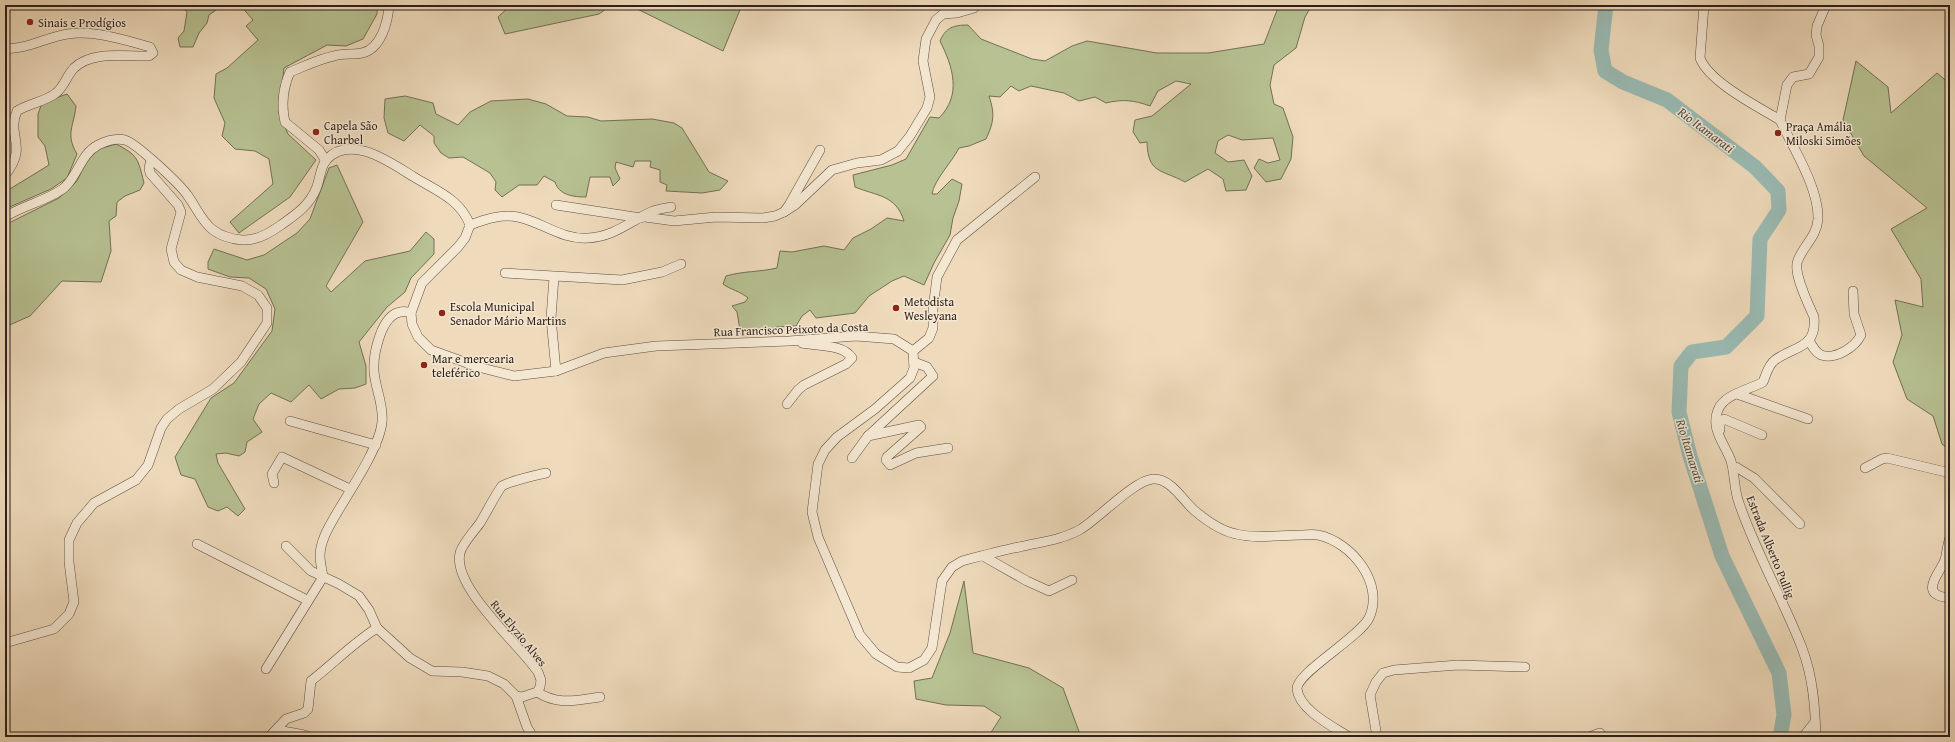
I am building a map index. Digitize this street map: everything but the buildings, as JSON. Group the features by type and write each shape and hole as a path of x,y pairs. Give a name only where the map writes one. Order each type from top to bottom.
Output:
{"street":[{"path":"326,161 319,150 285,122 283,102 285,84 290,72 335,55 364,52 376,45 385,24 389,5"},
{"path":"1704,5 1700,58 1702,65 1724,86 1780,120 1804,165 1814,198 1818,219 1815,232 1797,261 1798,273 1814,317 1815,325 1809,340 1814,350 1821,355 1829,356 1854,346 1861,335 1854,314 1853,291"},
{"path":"1780,120 1787,85 1794,77 1809,74 1819,57 1819,46 1816,35 1826,5"},
{"path":"556,205 674,221 716,218 763,218 775,216 784,212 795,205 832,170 857,163 881,160 898,151 910,136 927,108 930,96 923,61 926,39 936,20 943,14 957,14 974,8"},
{"path":"5,175 14,163 18,150 14,132 14,118 18,111 58,92 74,68 83,62 109,56 149,56 153,53 150,47 93,34 69,34 7,48"},
{"path":"5,217 34,202 56,194 70,181 81,162 98,145 119,139 126,140 134,145 151,160 187,194 204,222 213,230 227,237 243,240 257,238 271,232 301,211 316,189 326,161 340,151 356,149 369,152 395,165 457,204 466,214 470,225 465,238 422,283 410,313 401,312 392,316 386,324 375,353 374,371 382,409 382,422 376,445 350,489 322,542 320,556 323,577 307,600 291,631 266,669"},
{"path":"784,212 820,150"},
{"path":"5,643 54,629 69,614 74,602 69,562 70,540 76,522 94,503 136,480 148,465 161,428 167,419 178,409 213,389 241,362 267,323 267,308 258,295 242,286 197,277 181,270 174,262 171,249 180,212 178,205 150,173 149,168 151,160"},
{"path":"1035,177 957,240 937,277 933,309 933,328 929,338 913,351 914,362 910,378 875,408 837,437 825,450 818,464 812,512 818,537 860,635 876,654 897,667 910,668 924,660 932,648 942,581 952,567 962,561 1063,538 1081,529 1138,484 1152,479 1162,480 1178,493 1194,510 1221,530 1238,535 1318,535 1338,544 1355,558 1368,576 1373,592 1373,606 1368,619 1358,631 1311,670 1299,682 1297,689 1302,700 1315,714 1349,737"},
{"path":"470,225 489,217 519,217 550,231 587,239 605,237 653,212 671,207"},
{"path":"505,273 554,278 622,280 662,272 680,264"},
{"path":"554,278 551,318 556,371"},
{"name":"Rua Francisco Peixoto da Costa","path":"410,313 412,324 418,337 431,350 478,367 514,376 556,371 604,354 656,346 789,341 856,336 894,339 913,351"},
{"name":"Estrada Alberto Pullig","path":"1809,340 1804,346 1775,360 1770,365 1762,382 1726,400 1718,409 1715,425 1730,461 1738,502 1765,569 1802,648 1812,682 1815,703 1816,737"},
{"path":"788,404 798,390 804,385 846,364 852,358 846,352 833,348 789,341"},
{"path":"852,458 868,436 933,376 927,368 914,362"},
{"path":"1737,394 1808,419"},
{"path":"1738,502 1739,482 1736,467 1719,428 1721,420 1730,421 1762,435"},
{"path":"290,421 376,445"},
{"path":"868,436 919,426 921,427 887,457 886,460 890,465 916,453 948,448"},
{"path":"274,483 272,474 282,457 350,489"},
{"path":"1865,468 1887,458 1950,473"},
{"path":"1736,467 1754,478 1800,524"},
{"name":"Rua Elyzio Alves","path":"537,692 540,687 538,672 478,602 468,586 459,564 460,551 490,508 503,486 546,473"},
{"path":"1950,538 1945,559 1932,582 1932,589 1936,594 1950,598"},
{"path":"197,544 307,600"},
{"path":"286,546 311,571 339,584 359,596 369,610 377,628 410,658 432,671 462,672 488,676 504,684 516,696 527,727 533,737"},
{"path":"983,556 1049,591 1072,580"},
{"path":"269,737 278,730 286,719 304,713 308,709 311,681 341,658 363,636 377,628"},
{"path":"1377,737 1370,704 1370,695 1376,682 1383,673 1394,670 1458,665 1525,667"},
{"path":"516,696 522,697 537,692 548,699 558,701 600,697"},
{"path":"1803,737 1815,722"},
{"path":"278,730 288,734 305,735 310,737"},
{"path":"1589,737 1600,732"}],"green space":[{"path":"180,5 223,5 209,15 207,23 199,33 193,47 180,47 178,38 184,31 187,12"},
{"path":"240,5 377,5 377,14 363,39 346,46 327,45 284,68 279,113 288,134 316,160 290,197 239,233 230,222 273,184 269,159 255,151 235,149 222,136 225,123 214,98 216,74 227,68 258,40 246,26 253,20"},
{"path":"511,5 611,5 599,14 505,34 498,17"},
{"path":"629,5 742,5 723,51"},
{"path":"1279,5 1312,5 1305,17 1296,48 1274,65 1270,85 1274,104 1283,108 1293,137 1291,159 1281,179 1266,182 1254,168 1259,159 1268,163 1280,160 1273,138 1242,140 1228,135 1218,141 1215,153 1228,162 1244,160 1252,176 1246,190 1226,191 1223,179 1208,169 1185,182 1157,169 1153,165 1150,160 1147,142 1140,143 1133,132 1135,120 1152,116 1191,84 1176,81 1158,91 1150,106 1139,102 1128,101 1106,103 1095,97 1079,101 1064,93 1031,86 1019,91 1011,86 1000,97 989,96 993,118 991,128 986,139 969,146 959,148 933,189 932,194 937,194 952,179 962,184 950,235 934,263 924,285 904,276 892,281 869,296 855,313 816,318 810,310 802,316 796,326 777,327 762,335 741,336 737,312 732,306 745,302 748,298 723,284 726,276 777,268 780,251 792,252 824,246 844,250 853,238 871,229 887,218 904,221 900,212 891,201 855,187 853,175 892,165 906,159 930,117 939,118 946,109 951,100 953,81 949,61 940,41 942,36 951,28 955,26 968,25 981,39 1032,59 1045,61 1072,46 1087,41 1157,53 1208,53 1264,44"},
{"path":"1856,61 1888,87 1891,113 1937,73 1950,84 1950,451 1942,444 1933,416 1907,399 1893,362 1902,335 1895,300 1923,307 1921,279 1891,229 1927,208 1864,156 1843,120"},
{"path":"67,94 76,106 71,135 73,147 77,154 67,178 51,189 5,209 5,192 49,165 45,146 38,137 38,114 42,103"},
{"path":"405,96 433,103 436,114 458,125 470,112 491,101 528,99 546,104 567,116 588,117 601,121 652,119 674,123 682,128 709,172 728,181 720,190 702,193 666,191 667,185 660,182 660,170 650,167 651,161 635,161 633,167 616,162 615,168 620,179 613,186 610,177 590,177 586,197 572,196 563,192 555,182 544,176 537,185 519,185 502,197 495,190 496,182 490,173 463,157 449,158 441,153 434,143 434,136 420,125 404,141 388,133 384,118 385,99"},
{"path":"116,144 129,151 136,159 144,183 140,190 125,196 117,202 116,216 109,221 111,251 101,282 62,281 30,316 5,327 5,225 59,198 77,181 89,156 99,149"},
{"path":"337,165 363,222 326,286 331,292 365,261 410,251 426,232 434,239 434,254 411,278 405,292 387,307 359,342 366,366 366,384 355,388 339,389 321,399 309,385 291,402 271,393 259,404 253,419 262,432 247,442 245,452 239,456 226,453 216,454 218,463 245,509 238,516 227,507 218,511 208,507 195,479 181,475 175,457 211,398 234,383 272,331 275,309 266,289 249,278 230,277 208,269 208,262 214,249 247,260 264,255 297,233 310,219 329,168"},
{"path":"964,581 973,653 1029,668 1063,688 1081,737 988,737 1001,717 984,706 946,705 916,699 914,681 932,678 950,633"}],"waterway":[{"name":"Rio Itamarati","path":"1606,5 1601,50 1605,71 1623,82 1667,100 1755,167 1778,191 1779,210 1760,239 1757,316 1726,347 1692,352 1681,366 1679,412 1690,456 1722,556 1779,673 1784,715 1780,737"}],"place":[{"name":"Sinais e Prodígios","path":"30,22"},
{"name":"Capela São Charbel","path":"316,132"},
{"name":"Praça Amália Miloski Simões","path":"1778,133"},
{"name":"Metodista Wesleyana","path":"896,308"},
{"name":"Escola Municipal Senador Mário Martins","path":"442,313"},
{"name":"Mar e mercearia teleférico","path":"424,365"}]}
